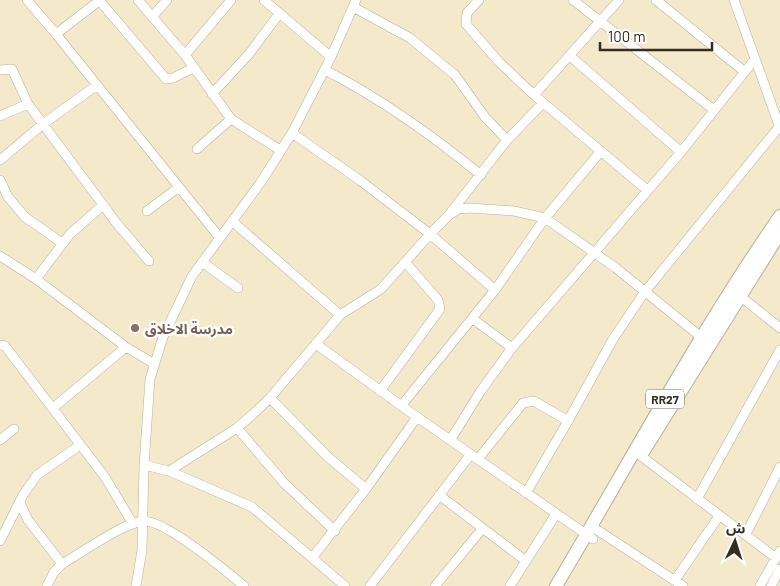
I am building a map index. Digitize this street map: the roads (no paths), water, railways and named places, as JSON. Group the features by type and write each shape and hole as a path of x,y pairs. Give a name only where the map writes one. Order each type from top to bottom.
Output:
{"highway":[{"name":"RR27","path":"556,586 641,456 754,254 780,216"},
{"name":"RR27","path":"566,586 635,448 707,341 740,296 780,233"}],"street":[{"path":"27,0 220,238"},
{"path":"56,34 99,0 166,79 173,78 193,68"},
{"path":"138,0 185,55 231,119 280,150"},
{"path":"152,17 167,0"},
{"path":"185,55 231,0"},
{"path":"264,0 331,57"},
{"path":"479,0 467,14 466,24 498,62 543,103 647,190"},
{"path":"574,0 714,110"},
{"path":"534,95 619,0"},
{"path":"656,0 745,72"},
{"path":"526,494 613,340 644,292 780,128 734,0"},
{"path":"136,586 142,550 144,465 153,364 183,293 202,262 269,170 292,134 325,70 355,3 410,38 455,75 485,117 507,140"},
{"path":"212,94 249,54 279,14"},
{"path":"570,56 681,152"},
{"path":"451,439 480,392 512,348 681,152 755,58"},
{"path":"0,70 12,69 28,104 103,205 149,261"},
{"path":"325,70 378,98 405,116 481,175"},
{"path":"0,160 43,124 97,85"},
{"path":"169,471 237,428 270,398 340,315 381,289 449,215 507,140 543,103"},
{"path":"0,116 28,104"},
{"path":"197,149 231,119"},
{"path":"292,134 361,181 430,234 495,290"},
{"path":"401,406 495,290 545,218 601,151"},
{"path":"0,180 4,196 25,217 62,242"},
{"path":"147,211 178,187"},
{"path":"36,279 62,242 80,223 103,205"},
{"path":"449,215 459,209 470,208 514,211 545,218 594,253 707,341"},
{"path":"232,221 340,315"},
{"path":"0,256 36,279 126,347 153,364"},
{"path":"202,262 238,288"},
{"path":"380,390 440,309 438,300 406,263"},
{"path":"740,296 780,328"},
{"path":"472,319 512,348"},
{"path":"316,344 556,514 679,583 720,516"},
{"path":"0,345 5,346 53,408 110,485 133,524"},
{"path":"53,408 126,347"},
{"path":"697,499 780,350"},
{"path":"270,398 328,458 366,490"},
{"path":"370,586 439,495 523,402 534,401 568,421"},
{"path":"312,558 366,490 417,417"},
{"path":"237,428 285,484 334,531"},
{"path":"0,440 14,429"},
{"path":"0,541 3,530 11,520 36,475 80,445"},
{"path":"641,456 720,516 778,554 760,586"},
{"path":"144,465 169,471 252,507 345,586"},
{"path":"746,534 780,467"},
{"path":"439,495 526,561"},
{"path":"20,503 28,520 62,564"},
{"path":"510,586 556,514"},
{"path":"11,520 28,520"},
{"path":"46,586 54,572 62,564 133,524 144,521 156,523 190,544 244,586"},
{"path":"435,586 482,529"},
{"path":"771,586 780,569"}],"place":[{"name":"مدرسة الاخلاق","path":"135,328"}]}
